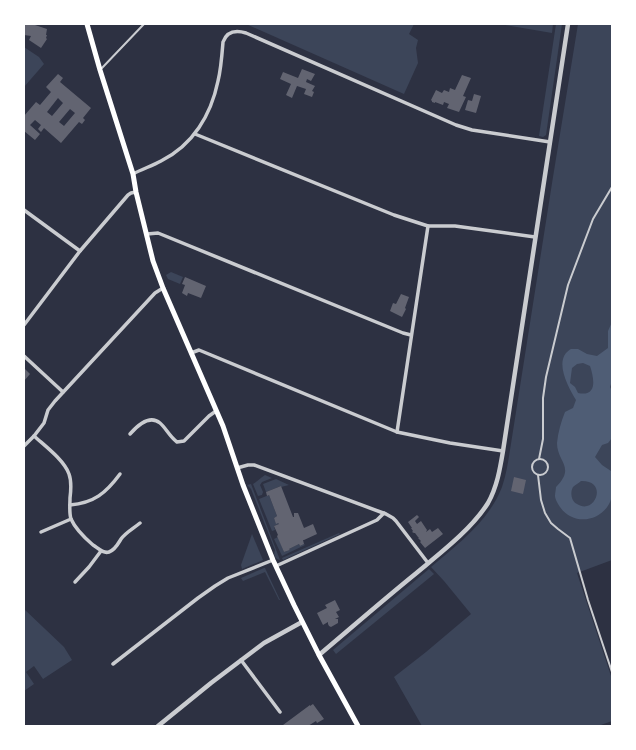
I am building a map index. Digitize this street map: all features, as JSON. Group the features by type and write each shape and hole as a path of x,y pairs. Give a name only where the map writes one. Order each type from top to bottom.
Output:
{"main road":[{"path":"87,24 133,174 153,261 163,288 223,426 237,468 273,560 302,622 358,726"}],"street":[{"path":"319,655 428,563 480,516 496,485 503,451 568,24"},
{"path":"133,174 161,161 195,134 206,117 214,97 219,80 223,42 231,32 235,31 240,31 260,39 456,125 472,130 550,142"},
{"path":"195,134 394,215 428,226 455,226 535,237"},
{"path":"24,325 80,251 128,195 136,192"},
{"path":"24,210 80,251"},
{"path":"396,432 428,226"},
{"path":"147,234 158,233 402,333 411,335"},
{"path":"24,446 44,423 48,410 62,392 155,294 163,288"},
{"path":"191,354 199,350 396,432 450,443 503,451"},
{"path":"24,356 62,392"},
{"path":"130,434 138,425 146,420 154,420 160,423 177,442 184,441 216,411"},
{"path":"34,436 66,467 71,483 71,519 80,532 90,542 105,553 111,552 116,548 122,537 140,523"},
{"path":"237,468 254,465 384,513 396,521 428,563"},
{"path":"70,505 81,504 93,500 106,490 120,474"},
{"path":"276,566 377,520 384,513"},
{"path":"41,532 71,519"},
{"path":"75,582 101,551"},
{"path":"113,664 215,586 228,578 273,560"},
{"path":"158,726 264,643 302,622"},
{"path":"241,660 280,712"}],"lane":[{"path":"100,70 144,24"},
{"path":"539,459 543,439 543,398 546,377 568,285 593,219 612,187"},
{"path":"539,459 545,460 549,468 544,475 538,475 532,468 534,461 539,459"},
{"path":"538,475 541,500 545,513 551,523 570,538 588,600 612,672"}],"shaded area":[{"path":"246,24 414,24 409,34 418,40 416,48 418,63 404,94"},
{"path":"503,24 553,24 552,33"},
{"path":"556,24 562,24 546,135 543,137 539,136"},
{"path":"578,24 612,24 612,560 577,573 612,679 612,721 598,726 422,726 394,677 471,614 431,567 462,541 481,521 496,499 505,478"},
{"path":"24,47 39,57 44,64 24,87"},
{"path":"171,272 183,277 180,284 168,279 166,275"},
{"path":"612,322 612,381 610,387 612,391 612,438 608,443 602,445 595,457 602,465 611,471 612,495 606,509 600,514 586,519 579,519 566,513 558,504 555,496 556,487 565,474 564,465 557,443 559,431 565,412 573,408 576,400 570,390 562,364 566,353 571,349 578,349 587,354 597,356 608,348 608,331","holes":["583,363 590,366 593,376 593,386 589,392 578,393 575,387 570,383 572,368 577,364","581,481 590,482 595,486 597,491 594,502 589,505 583,506 577,504 572,499 572,489"]},
{"path":"265,475 272,478 262,482 260,485 263,492 262,495 258,496 253,484"},
{"path":"276,479 289,485 281,486 266,492 263,484"},
{"path":"251,484 280,560 277,559 274,554 275,550 251,489 247,485"},
{"path":"269,495 277,516 274,518 276,523 279,524 274,526 275,530 272,531 259,499"},
{"path":"339,533 340,534 283,560 282,558"},
{"path":"252,534 263,560 242,569 241,565"},
{"path":"278,537 284,552 299,544 300,546 305,545 282,556 274,539"},
{"path":"264,568 280,600 265,572 243,581 241,578"},
{"path":"429,569 434,574 336,654 333,650"},
{"path":"24,609 64,647 72,660 43,679 34,666 26,672 34,684 24,691"}],"building":[{"path":"24,24 32,24 47,29 47,39 41,48 29,40 31,36 24,35"},
{"path":"302,69 315,74 311,81 307,79 306,82 315,86 312,91 314,92 312,97 304,94 306,89 297,86 292,98 286,95 291,84 280,79 283,72 298,78"},
{"path":"58,74 63,78 60,82 91,108 83,118 85,120 82,124 79,122 61,143 44,128 41,132 38,129 41,125 35,120 30,125 40,134 35,140 24,131 24,116 36,102 40,105 51,92 46,87","holes":["58,98 63,103 52,116 47,112","70,109 75,113 64,126 59,122"]},
{"path":"462,75 471,78 463,96 466,97 459,112 447,108 449,104 444,102 443,105 432,102 431,100 436,90 442,93 444,90 449,92 450,88 455,90"},
{"path":"474,94 481,96 476,113 465,110 468,100 472,101"},
{"path":"185,277 206,286 201,298 188,293 187,296 182,293 185,285 182,284"},
{"path":"401,294 409,297 402,317 390,311 393,303 396,304"},
{"path":"24,368 30,374 24,381"},
{"path":"514,477 526,480 523,494 511,491"},
{"path":"281,486 293,517 294,513 298,513 304,528 313,524 317,534 303,540 304,544 300,546 299,544 284,552 274,526 279,524 276,524 274,518 277,516 269,495 267,496 266,492"},
{"path":"417,515 419,517 415,521 417,524 421,521 427,530 426,532 430,529 432,532 438,528 443,534 425,548 420,542 419,537 412,532 412,528 408,522"},
{"path":"335,600 340,610 336,612 339,617 335,619 338,619 338,623 331,627 329,626 328,622 323,625 317,613 327,608 325,605"},
{"path":"313,704 324,719 317,723 316,721 308,726 283,726 310,705"}]}
